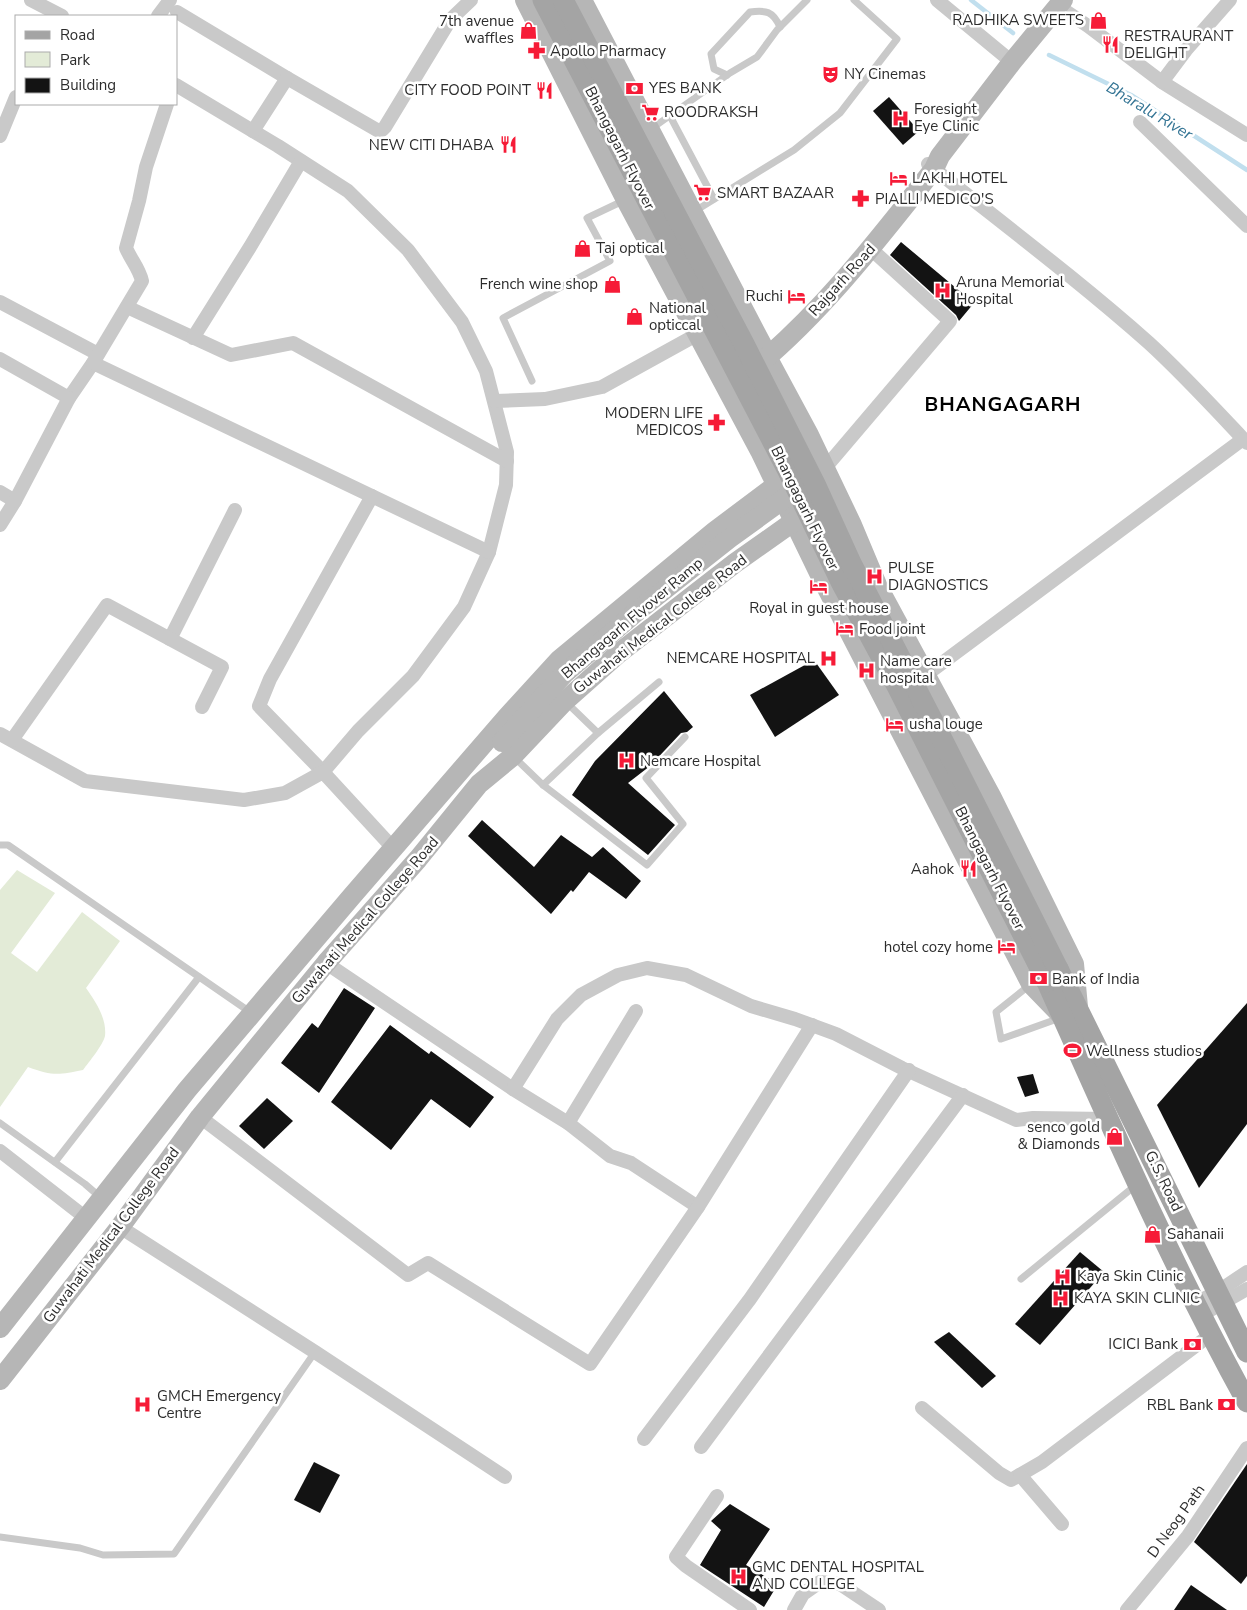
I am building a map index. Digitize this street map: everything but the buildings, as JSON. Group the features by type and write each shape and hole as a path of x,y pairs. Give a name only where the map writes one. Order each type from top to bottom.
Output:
{"main road":[{"path":"524,0 626,200 760,451 786,488 793,522 1045,978"},
{"name":"Bhangagarh Flyover","path":"543,0 788,470 786,488 1045,978 1071,1014"},
{"name":"Bhangagarh Flyover","path":"563,0 744,344 816,486 851,563 935,725 1045,978"},
{"path":"582,0 661,122 698,209 764,351 825,468 878,587 991,796 1074,964 1071,1014 1108,1119 1197,1310 1247,1402"},
{"name":"Rajgarh Road","path":"724,383 821,305 871,249 934,163 1060,3"},
{"name":"Rajgarh Road","path":"764,351 934,163"},
{"name":"Bhangagarh Flyover Ramp","path":"483,762 507,749 564,674 635,613 730,538 786,488"},
{"name":"Guwahati Medical College Road","path":"0,1328 187,1090 462,768 559,660 715,531 786,488"},
{"name":"Guwahati Medical College Road","path":"0,1380 120,1227 200,1117 326,963 418,859 507,749 619,654 735,563 793,522"},
{"path":"812,556 855,532"},
{"path":"462,768 483,762 479,784"},
{"name":"G.S. Road","path":"1071,1014 1247,1352"}],"street":[{"path":"31,0 57,15"},
{"path":"160,15 174,6 287,78 377,130 382,130 386,127 450,20 471,0"},
{"path":"937,0 1012,62"},
{"path":"1162,82 1186,50 1230,0"},
{"path":"1060,3 1162,82 1247,135"},
{"path":"253,131 287,78"},
{"path":"178,85 348,191 408,250 462,322 486,371 507,452 506,485 489,552 464,608 413,676 358,731 323,772 285,793 244,800 85,781 6,737 107,605 222,667 202,707"},
{"path":"0,136 15,99"},
{"path":"0,525 69,398 96,359 142,280 139,269 131,260 126,248 146,167 167,105"},
{"path":"1140,122 1247,226"},
{"path":"193,338 301,161"},
{"path":"926,675 1245,441 1186,379 1148,343 934,163"},
{"path":"825,468 950,321 871,249"},
{"path":"0,302 96,359 489,552"},
{"path":"127,307 232,355 293,343 507,461"},
{"path":"495,401 545,399 602,387 698,334"},
{"path":"0,359 69,398"},
{"path":"0,492 15,500"},
{"path":"372,496 270,679 259,706 393,848"},
{"path":"170,639 235,510"},
{"path":"326,963 513,1089 568,1123 610,1156 631,1163 698,1207"},
{"path":"513,1089 557,1019 581,995 618,974 647,968 686,975 751,1006 836,1034 1016,1120 1033,1118 1108,1119"},
{"path":"568,1123 636,1011"},
{"path":"200,1117 408,1275 428,1263 590,1364 698,1207 812,1025"},
{"path":"644,1439 750,1299 909,1070"},
{"path":"701,1447 963,1095"},
{"path":"0,1151 86,1218"},
{"path":"120,1227 315,1352 505,1478"},
{"path":"1220,1298 1247,1272"},
{"path":"1197,1310 1220,1298 1247,1290"},
{"path":"922,1408 999,1473 1012,1480 1042,1462 1210,1335"},
{"name":"D Neog Path","path":"1128,1610 1188,1536 1247,1448"},
{"path":"1020,1474 1062,1524"},
{"path":"717,1496 676,1557 750,1610"},
{"path":"794,1610 803,1594 820,1582 840,1584 879,1610"}],"lane":[{"path":"714,199 661,122 727,74 757,57 780,27 807,0"},
{"path":"698,209 794,150 840,113 897,40 854,0"},
{"path":"727,74 714,68 712,54 750,12 764,10 776,16 780,27"},
{"path":"532,381 503,318 610,261 587,218 626,200"},
{"path":"543,785 598,733 660,682"},
{"path":"565,701 598,733"},
{"path":"507,749 543,785 646,865 683,824 646,778 685,738"},
{"path":"0,844 8,845 252,1014"},
{"path":"55,1162 199,977"},
{"path":"1045,978 996,1012 1001,1039 1071,1014"},
{"path":"0,1123 85,1184 102,1199"},
{"path":"1021,1278 1138,1184"},
{"path":"0,1536 80,1548 103,1555 174,1554 315,1352"}],"green space":[{"path":"17,870 55,893 11,953 37,972 82,912 120,941 86,988 100,1010 105,1029 104,1040 96,1053 83,1070 75,1072 50,1073 28,1067 0,1107 0,890"}],"waterway":[{"path":"971,0 1013,33"},
{"name":"Bharalu River","path":"1049,55 1131,95 1247,170"}],"place":[{"name":"RADHIKA SWEETS","path":"1098,20"},
{"name":"7th avenue waffles","path":"528,30"},
{"name":"RESTRAURANT DELIGHT","path":"1110,45"},
{"name":"Apollo Pharmacy","path":"536,51"},
{"name":"NY Cinemas","path":"830,74"},
{"name":"YES BANK","path":"635,88"},
{"name":"CITY FOOD POINT","path":"545,90"},
{"name":"ROODRAKSH","path":"650,112"},
{"name":"Foresight Eye Clinic","path":"900,118"},
{"name":"NEW CITI DHABA","path":"508,145"},
{"name":"LAKHI HOTEL","path":"898,178"},
{"name":"SMART BAZAAR","path":"703,193"},
{"name":"PIALLI MEDICO'S","path":"861,199"},
{"name":"Taj optical","path":"582,248"},
{"name":"French wine shop","path":"612,284"},
{"name":"Aruna Memorial Hospital","path":"942,291"},
{"name":"Ruchi","path":"797,296"},
{"name":"National opticcal","path":"635,317"},
{"name":"MODERN LIFE MEDICOS","path":"717,422"},
{"name":"PULSE DIAGNOSTICS","path":"874,577"},
{"name":"Royal in guest house","path":"819,587"},
{"name":"Food joint","path":"845,629"},
{"name":"NEMCARE HOSPITAL","path":"829,658"},
{"name":"Name care hospital","path":"866,670"},
{"name":"usha louge","path":"895,724"},
{"name":"Nemcare Hospital","path":"626,761"},
{"name":"Aahok","path":"968,869"},
{"name":"hotel cozy home","path":"1007,947"},
{"name":"Bank of India","path":"1038,979"},
{"name":"Wellness studios","path":"1072,1051"},
{"name":"senco gold & Diamonds","path":"1114,1136"},
{"name":"Sahanaii","path":"1153,1234"},
{"name":"Kaya Skin Clinic","path":"1063,1276"},
{"name":"KAYA SKIN CLINIC","path":"1060,1298"},
{"name":"ICICI Bank","path":"1192,1344"},
{"name":"GMCH Emergency Centre","path":"143,1405"},
{"name":"RBL Bank","path":"1227,1405"},
{"name":"GMC DENTAL HOSPITAL AND COLLEGE","path":"738,1576"}],"district":[{"name":"BHANGAGARH","path":"1003,404"}]}
